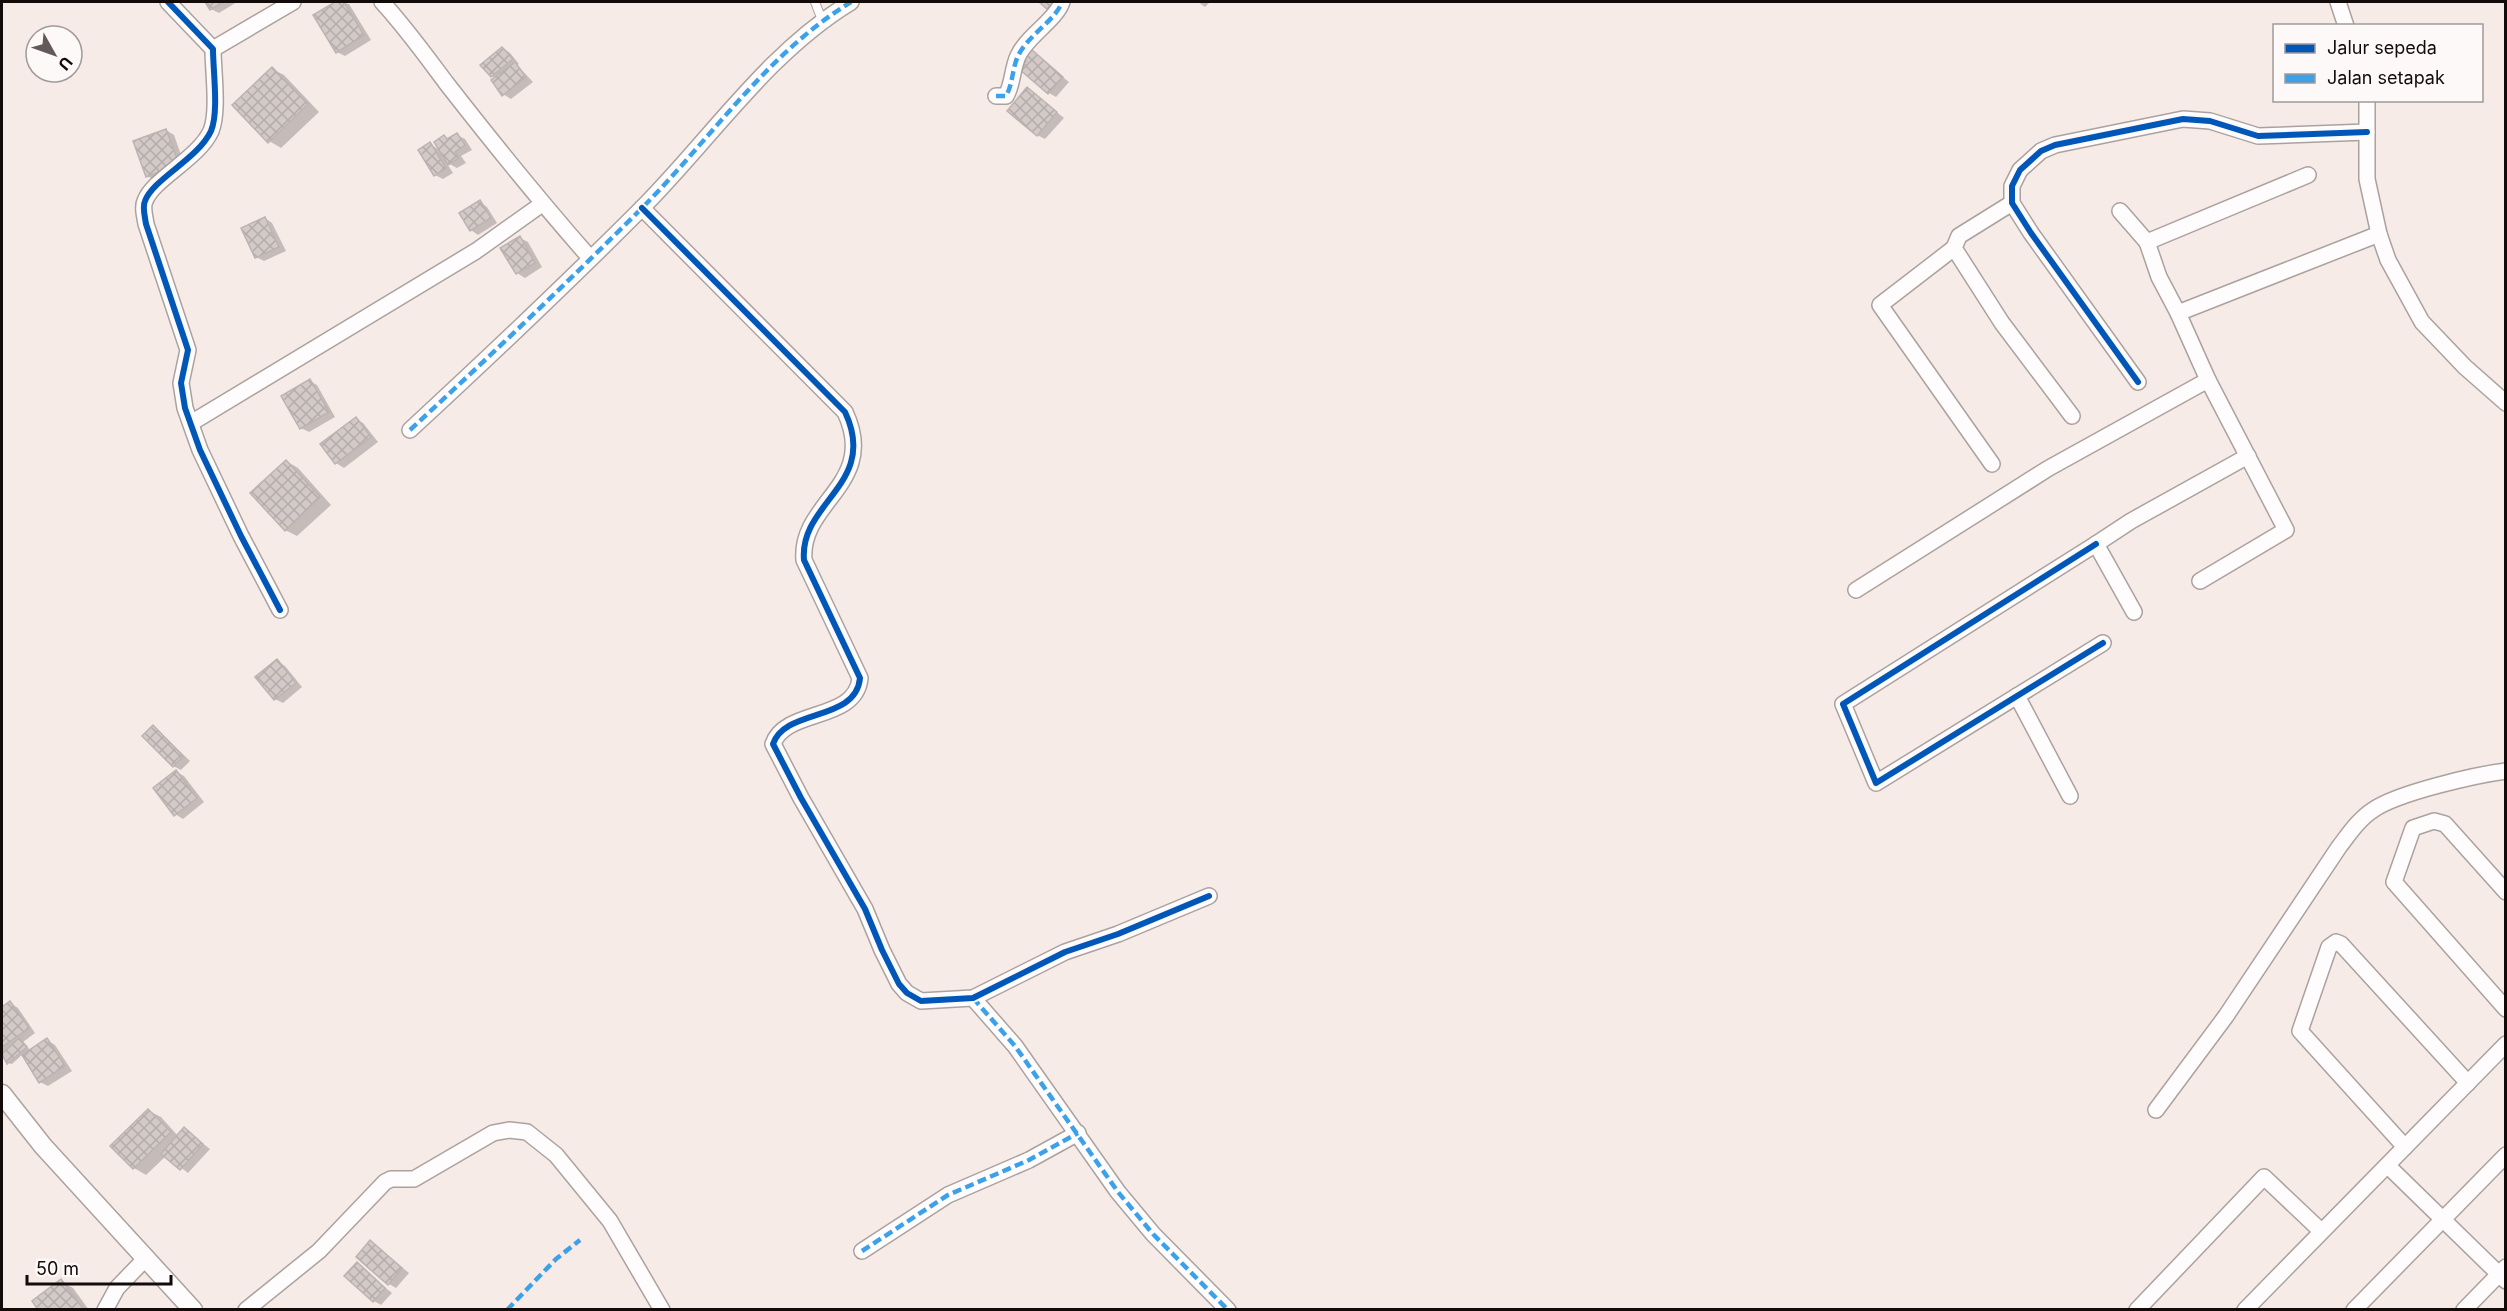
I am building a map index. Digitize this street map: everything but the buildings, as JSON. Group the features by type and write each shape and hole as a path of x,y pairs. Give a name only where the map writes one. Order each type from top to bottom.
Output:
{"street":[{"path":"168,2 213,49 214,117 210,134 196,151 150,192 144,205 146,224 154,254 188,350 182,392 190,423 200,450 241,536 280,610"},
{"path":"213,49 293,2"},
{"path":"382,2 406,28 542,204 590,258"},
{"path":"410,430 642,208 765,74 822,20 851,2"},
{"path":"996,96 1006,96 1018,56 1062,2"},
{"path":"2338,2 2345,24"},
{"path":"2367,102 2367,179 2379,234 2399,282 2422,322 2465,367 2505,403"},
{"path":"2138,382 2012,203 2012,186 2019,170 2041,151 2055,145 2160,122 2199,118 2266,136 2367,132"},
{"path":"2147,242 2308,175"},
{"path":"1992,464 1880,305 1954,248 1959,236 2012,203"},
{"path":"190,423 476,251 542,204"},
{"path":"642,208 845,412 850,423 854,444 849,472 817,517 805,539 803,550 804,560 860,678 859,683 857,690 842,703 782,728 773,744 801,798 865,909 899,984 907,993 921,1001 973,998 1059,954 1118,934 1209,896"},
{"path":"2120,211 2147,242 2158,277 2178,313 2208,380 2286,530 2200,581"},
{"path":"2178,313 2379,234"},
{"path":"1954,248 2002,323 2072,416"},
{"path":"1856,590 2049,468 2208,380"},
{"path":"2103,643 1876,783 1843,704 2131,521 2248,456"},
{"path":"2096,544 2134,612"},
{"path":"2017,696 2070,796"},
{"path":"2156,1110 2199,1055 2339,847 2359,822 2373,810 2393,799 2505,771"},
{"path":"2505,892 2445,824 2434,821 2413,828 2394,882 2505,1009"},
{"path":"2405,1147 2300,1031 2329,947 2336,942 2341,944 2468,1083"},
{"path":"973,998 1015,1046 1118,1192 1152,1234 1228,1310"},
{"path":"2245,1310 2505,1044"},
{"path":"2,1094 43,1146 193,1310"},
{"path":"246,1310 319,1251 385,1182 394,1179 414,1179 481,1139 493,1133 509,1130 527,1132 556,1155 578,1179 610,1221 662,1310"},
{"path":"862,1251 948,1195 1029,1160 1078,1133"},
{"path":"2354,1310 2505,1155"},
{"path":"2388,1166 2503,1274 2463,1310"},
{"path":"2137,1310 2264,1177 2321,1231"},
{"path":"105,1310 117,1288 145,1258"}],"lane":[{"path":"815,2 822,20"}],"marked path":[{"path":"410,430 527,321 641,209 740,99 792,46 851,2"},
{"path":"996,96 1006,96 1016,61 1022,49 1054,15 1062,2"},
{"path":"973,998 1015,1046 1118,1192 1153,1234 1228,1310"},
{"path":"862,1251 948,1195 1029,1160 1078,1133"},
{"path":"507,1310 556,1259 580,1240"}],"cycle path":[{"path":"168,2 213,49 215,113 211,131 205,141 157,185 145,201 146,224 188,350 181,383 185,408 200,450 280,610"},
{"path":"2138,382 2012,203 2012,186 2020,170 2041,151 2055,145 2183,119 2210,121 2258,136 2367,132"},
{"path":"642,208 845,412 853,437 852,457 846,475 813,523 806,540 804,560 860,678 856,692 846,702 834,709 791,725 780,733 773,744 801,798 865,909 899,984 907,993 921,1001 973,998 1065,952 1118,934 1209,896"},
{"path":"2096,544 1843,704 1876,783 2103,643"}]}
